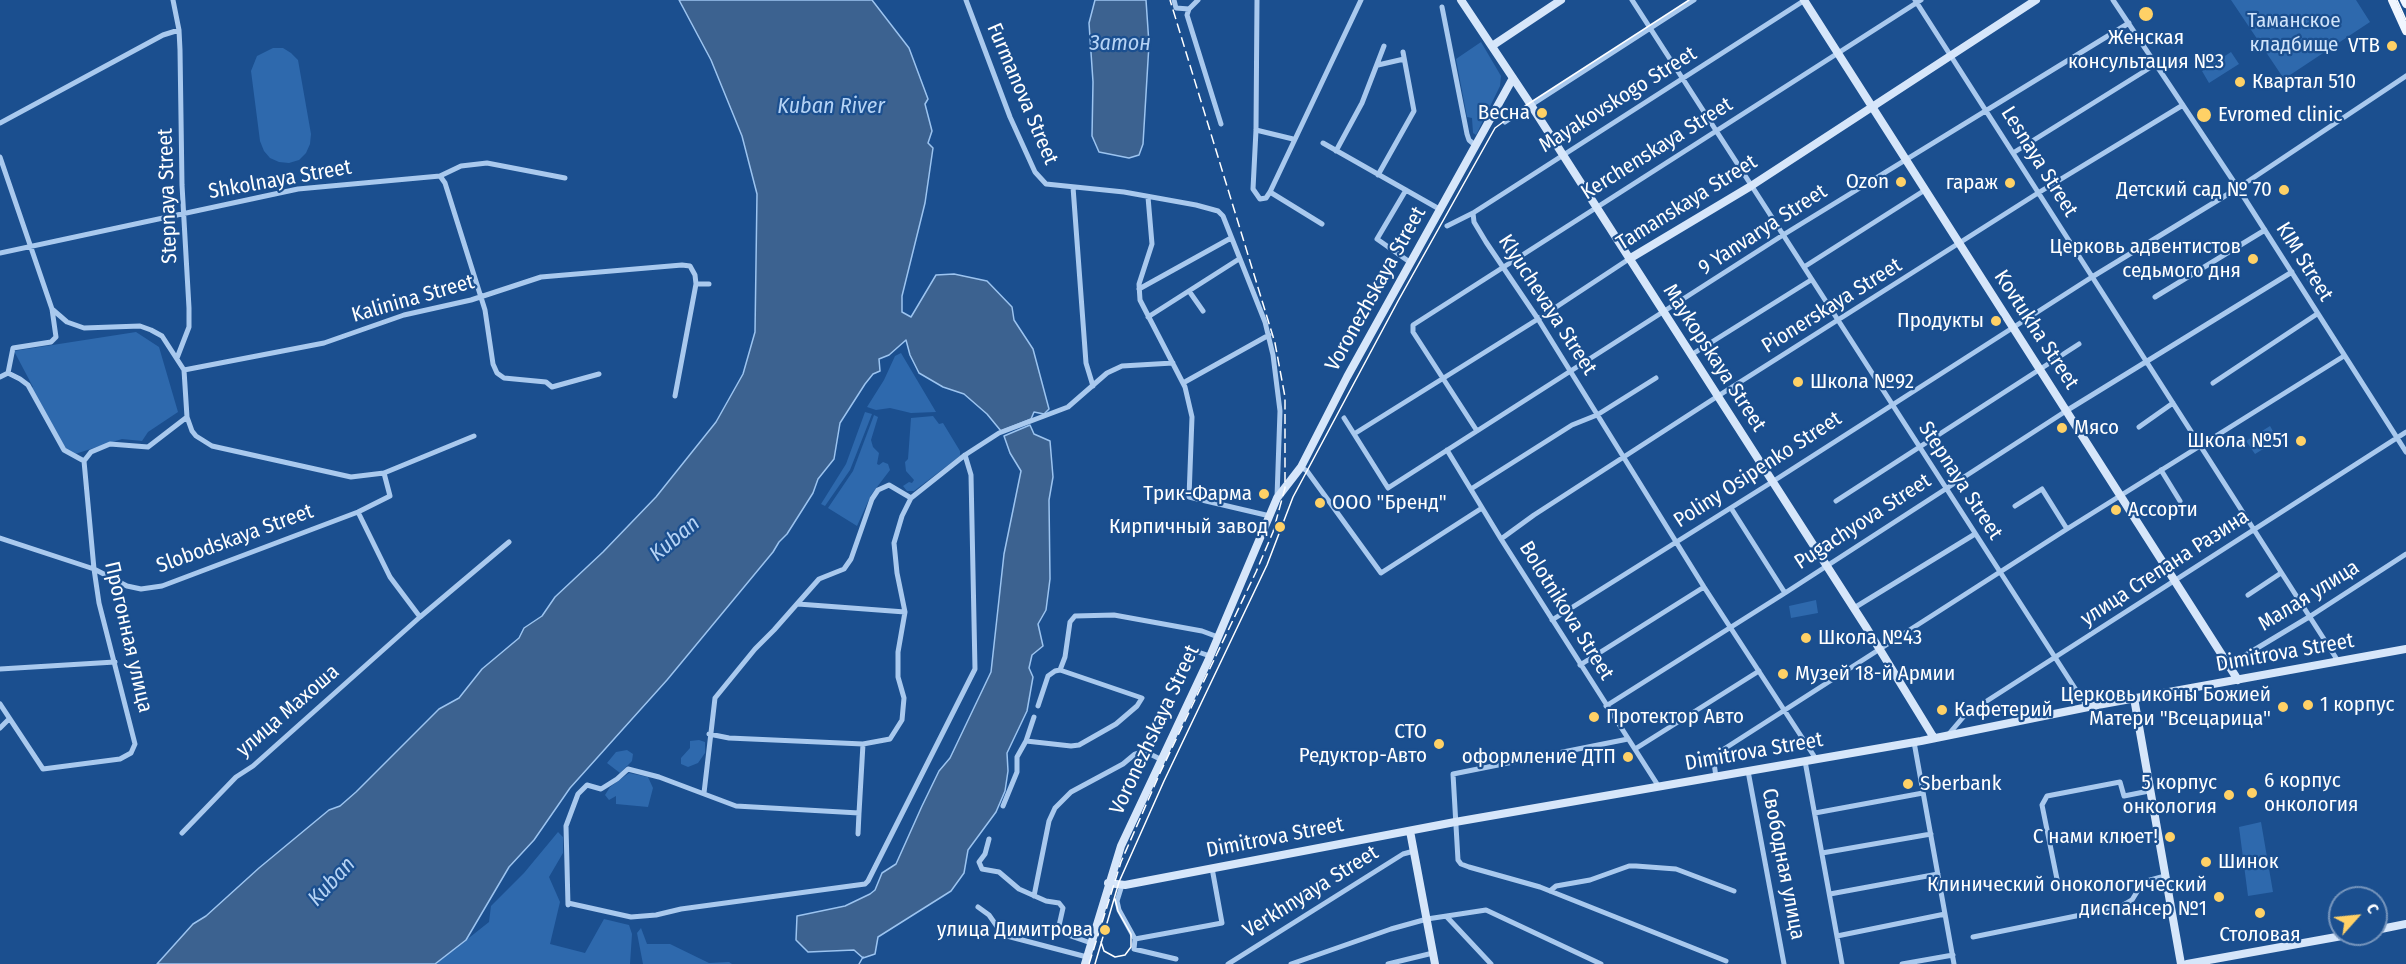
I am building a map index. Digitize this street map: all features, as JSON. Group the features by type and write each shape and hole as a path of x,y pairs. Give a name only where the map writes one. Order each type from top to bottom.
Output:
{"main road":[{"path":"2392,0 2406,31"}],"street":[{"name":"Stepnaya Street","path":"173,0 179,30 183,215 189,327 177,358"},
{"name":"Furmanova Street","path":"966,0 990,70 1035,172 1046,184 1148,197 1218,211 1223,216 1231,238"},
{"path":"1174,0 1176,8 1189,9"},
{"path":"1207,0 1198,0 1186,15 1221,124"},
{"path":"1257,0 1253,189 1260,199 1266,198 1270,192 1293,139 1361,0"},
{"name":"Maykopskaya Street","path":"1461,0 1827,565 1934,738"},
{"path":"1492,46 1561,0"},
{"name":"Stepnaya Street","path":"1632,0 2087,707"},
{"path":"1504,122 1694,0"},
{"name":"Kovtukha Street","path":"1804,0 2238,680"},
{"name":"Mayakovskogo Street","path":"1447,226 1473,213 1804,0"},
{"name":"Tamanskaya Street","path":"1354,434 1629,260 1751,186 2036,0"},
{"name":"KIM Street","path":"2113,0 2238,188 2406,452"},
{"name":"Lesnaya Street","path":"1918,1 2038,194 2338,661"},
{"name":"Kerchenskaya Street","path":"1444,378 1412,328 1503,266 1918,1"},
{"path":"1442,7 1467,134 1469,140 1476,146"},
{"name":"9 Yanvarya Street","path":"1354,434 1388,488 1665,313 1783,235 2129,23"},
{"path":"0,123 163,36 179,30"},
{"path":"1336,151 1362,103 1384,46"},
{"path":"1378,65 1403,56 1414,111 1378,175"},
{"path":"2013,153 2156,64"},
{"name":"Poliny Osipenko Street","path":"1552,620 2092,277 2238,188 2406,76"},
{"name":"Voronezhskaya Street","path":"1086,961 1121,846 1210,656 1277,498 1301,467 1347,377 1513,78"},
{"name":"Pionerskaya Street","path":"1501,539 1534,514 1718,396 2183,105"},
{"path":"1256,130 1293,139"},
{"path":"1323,143 1441,210"},
{"path":"0,157 52,309 56,337 54,340 13,348 8,374"},
{"name":"Shkolnaya Street","path":"0,253 298,189 440,176 461,166 487,163 565,178"},
{"path":"440,176 445,183 485,310 493,364 497,373 504,378 546,382 552,387 599,374"},
{"path":"1073,187 1086,363 1093,386"},
{"path":"1406,190 1377,239 1411,263"},
{"path":"1804,267 1925,190"},
{"path":"1270,192 1322,224"},
{"path":"1148,197 1152,244 1139,288 1140,300 1183,383 1192,417 1189,497 1270,516"},
{"name":"Klyuchevaya Street","path":"1473,213 1474,222 1538,319 1704,587 1816,759"},
{"path":"2156,297 2265,230"},
{"path":"1139,288 1231,238 1269,335 1279,397 1277,498"},
{"path":"1148,317 1239,259"},
{"name":"Kalinina Street","path":"184,370 324,343 404,315 480,297 541,277 690,266 695,275 696,284"},
{"name":"Pugachyova Street","path":"1606,706 1731,628 2066,411 2292,272"},
{"path":"1691,355 1811,280"},
{"path":"675,396 696,284 709,284"},
{"path":"1189,291 1203,311"},
{"path":"52,309 67,321 84,328 140,326 162,336 184,370 187,417 192,431 212,446 351,477 384,473 474,436"},
{"path":"2213,383 2317,314"},
{"path":"1183,383 1269,335"},
{"path":"1836,501 2041,371 2079,344"},
{"path":"1716,777 1714,763 1718,754 2067,529 2344,356"},
{"path":"709,734 729,738 863,744 890,739 902,720 904,698 898,677 898,652 904,612 894,543 902,516 911,498 965,455 999,434 1068,407 1107,373 1122,366 1173,363"},
{"path":"0,377 8,374 20,379 28,386 64,450 84,461 91,452 110,444 148,447 187,417"},
{"path":"1444,378 1477,431"},
{"path":"1471,489 1572,426 1597,414 1656,378"},
{"path":"2139,427 2173,403"},
{"path":"1344,418 1354,434"},
{"name":"улица Степана Разина","path":"1947,736 1965,715 2406,432"},
{"name":"Bolotnikova Street","path":"1448,450 1501,539 1659,787"},
{"path":"859,813 736,806 659,777 628,769 601,789 587,785 578,794 566,826 568,904 631,917 647,916 681,909 865,884 868,881 975,669 970,475 965,455"},
{"name":"Прогонная улица","path":"9,719 43,769 91,764 127,757 135,744 99,603 84,461"},
{"path":"1301,467 1307,471 1381,573 1482,508"},
{"path":"2161,470 2180,501"},
{"name":"Slobodskaya Street","path":"0,538 94,570 127,586 141,589 162,586 358,512 390,496 384,473"},
{"path":"704,793 709,734 715,698 755,649 819,579 844,568 851,559 872,499 882,487 893,486 911,498"},
{"path":"2015,506 2042,489 2067,529"},
{"path":"1731,508 1785,593"},
{"path":"358,512 390,577 420,617"},
{"path":"1854,608 1975,534"},
{"name":"улица Махоша","path":"182,833 236,777 253,766 420,617 509,542"},
{"name":"Малая улица","path":"2229,665 2309,617 2406,554"},
{"path":"2248,595 2281,573"},
{"path":"1580,664 1704,587"},
{"path":"798,604 904,612"},
{"path":"1060,670 1070,622 1075,616 1114,615 1202,631 1218,637"},
{"path":"1186,648 1210,656"},
{"name":"Dimitrova Street","path":"1108,883 1122,885 1455,822 1947,736 2134,698 2406,649"},
{"path":"0,669 115,662"},
{"path":"1026,741 1079,745 1116,724 1137,706 1142,698 1060,670 1048,676 1038,706"},
{"path":"1635,749 1759,671"},
{"path":"2134,698 2181,964"},
{"path":"0,704 9,719 0,728"},
{"path":"1003,806 1017,772 1017,757 1026,741 1034,717"},
{"path":"1628,739 1453,774 1458,860 1461,864 1550,891 1726,962"},
{"path":"1914,742 1954,964"},
{"path":"858,834 863,744"},
{"path":"1034,896 1049,821 1055,808 1071,792 1124,764 1135,754 1144,751 1162,760"},
{"path":"1805,760 1842,964"},
{"name":"Свободная улица","path":"1748,771 1784,964"},
{"path":"2058,884 2042,805 2047,796 2120,782 2124,796 2149,791"},
{"path":"1815,813 1923,793"},
{"path":"1410,831 1435,964"},
{"path":"1822,853 1931,834"},
{"path":"989,838 985,854 980,862 982,869 999,872 1019,889 1059,903 1063,908 1058,930 1091,943"},
{"name":"Verkhnyaya Street","path":"1228,964 1403,854 1414,851"},
{"path":"1550,891 1556,886 1590,880 1629,866 1676,869 1734,891"},
{"path":"1135,939 1222,923 1212,868"},
{"path":"1830,894 1938,874"},
{"path":"1972,937 2120,907 2132,900 2143,882 2165,876"},
{"path":"1122,885 1117,901 1119,910 1135,939 1134,949 1176,958"},
{"path":"978,907 989,915 1003,935 1086,961"},
{"path":"1291,964 1391,929 1427,919 1486,910 1602,964"},
{"path":"1837,936 1945,914"},
{"path":"1447,917 1491,964"},
{"path":"2388,928 2406,924"},
{"path":"2187,964 2328,939"},
{"path":"1388,964 1433,953"},
{"path":"1902,964 1953,955"}],"green space":[{"name":"Таманское кладбище","path":"2231,0 2356,0 2370,22 2284,79"},
{"path":"1481,42 1501,76 1500,86 1476,135 1473,133 1472,118 1467,117 1456,59"},
{"path":"273,48 283,48 298,60 311,134 306,153 299,160 289,163 270,158 260,141 251,71 257,56"},
{"path":"2231,52 2239,64 2209,83 2202,71"},
{"path":"2311,265 2323,285 2314,291 2301,271"},
{"path":"136,332 159,347 178,412 148,432 142,441 122,439 75,454 67,453 31,388 33,387 14,351"},
{"path":"901,353 936,412 911,413 890,408 876,410 867,407 884,380 895,356"},
{"path":"865,412 872,414 850,470 825,506 821,504 846,464"},
{"path":"874,415 878,417 871,440 873,447 879,453 877,464 883,462 888,464 890,470 871,495 857,526 828,508 853,471"},
{"path":"933,416 939,424 943,423 960,451 960,456 914,491 907,491 903,486 914,480 906,471 905,462 908,459 911,418"},
{"path":"2270,426 2278,440 2255,454 2246,441"},
{"path":"1816,600 1818,613 1791,618 1789,606"},
{"path":"690,741 705,742 705,753 698,763 688,767 681,764 681,758 690,748"},
{"path":"627,750 633,754 632,761 620,773 607,763 616,752"},
{"path":"629,773 648,777 653,788 648,807 616,804 616,796 609,800 605,795 610,787"},
{"path":"2261,822 2273,892 2248,896 2239,827"},
{"path":"558,832 563,837 563,853 549,877 560,902 550,944 585,953 604,919 629,925 632,934 630,964 436,964 489,922 491,906 524,873"},
{"path":"641,928 647,944 670,944 709,963 729,962 732,964 643,964 637,933"}],"water":[{"name":"Kuban River","path":"679,0 872,0 909,48 928,99 925,104 932,131 928,143 933,148 925,203 902,296 902,312 911,317 936,275 954,274 987,281 1012,307 1014,320 1033,349 1049,409 1044,414 1034,412 1031,419 1001,431 987,414 964,394 943,387 919,373 906,340 889,355 879,359 880,371 873,374 865,384 840,423 834,459 818,479 813,493 787,534 667,680 570,788 534,840 509,867 466,940 435,964 157,964 193,924 206,916 329,810 340,806 356,792 439,709 459,698 482,669 519,638 524,628 542,616 555,597 656,497 716,422 743,374 755,332 757,194 742,136 711,60"},
{"name":"Затон","path":"1095,0 1146,0 1149,44 1143,144 1139,155 1129,158 1099,152 1092,136 1093,82 1089,23"},
{"path":"1030,425 1034,434 1050,441 1053,477 1049,500 1050,579 1046,610 1038,624 1043,646 1032,655 1029,668 1033,677 1027,711 1007,753 1008,771 1005,791 996,812 968,850 964,873 951,891 878,937 875,954 863,958 854,950 808,952 796,940 797,916 845,906 870,894 875,890 882,873 896,864 939,771 950,758 991,672 1004,554 1021,471 1010,453 1004,436"}],"waterway":[{"path":"859,964 863,957"}],"tram line":[{"path":"1095,964 1119,882 1164,781 1267,565 1293,497 1398,301 1495,128 1525,106 1689,0"},
{"path":"2397,0 2406,20"},
{"path":"1101,942 1104,951 1115,957 1125,955 1131,947 1131,934 1118,911 1115,899"}],"railway":[{"path":"1089,964 1121,862 1160,773 1256,572 1273,532 1285,488 1285,397 1275,343 1170,0"}],"place":[{"name":"Женская консультация №3","path":"2146,14"},
{"name":"VTB","path":"2392,46"},
{"name":"Квартал 510","path":"2240,82"},
{"name":"Весна","path":"1542,113"},
{"name":"Evromed clinic","path":"2204,115"},
{"name":"Ozon","path":"1901,182"},
{"name":"гараж","path":"2010,183"},
{"name":"Детский сад № 70","path":"2284,190"},
{"name":"Церковь адвентистов седьмого дня","path":"2253,259"},
{"name":"Продукты","path":"1996,321"},
{"name":"Школа №92","path":"1798,382"},
{"name":"Мясо","path":"2062,428"},
{"name":"Школа №51","path":"2301,441"},
{"name":"Трик-Фарма","path":"1264,494"},
{"name":"ООО \"Бренд\"","path":"1320,503"},
{"name":"Ассорти","path":"2116,510"},
{"name":"Кирпичный завод","path":"1280,527"},
{"name":"Школа №43","path":"1806,638"},
{"name":"Музей 18-й Армии","path":"1783,674"},
{"name":"1 корпус","path":"2308,705"},
{"name":"Церковь иконы Божией Матери \"Всецарица\"","path":"2283,707"},
{"name":"Кафетерий","path":"1942,710"},
{"name":"Протектор Авто","path":"1594,717"},
{"name":"СТО Редуктор-Авто","path":"1439,744"},
{"name":"оформление ДТП","path":"1628,757"},
{"name":"Sberbank","path":"1908,784"},
{"name":"6 корпус онкология","path":"2252,793"},
{"name":"5 корпус онкология","path":"2229,795"},
{"name":"С нами клюет!","path":"2170,837"},
{"name":"Шинок","path":"2206,862"},
{"name":"Клинический онокологический диспансер №1","path":"2219,897"},
{"name":"Столовая","path":"2260,913"},
{"name":"улица Димитрова","path":"1105,930"}],"water label":[{"name":"Kuban","path":"675,539"},
{"name":"Kuban","path":"332,882"}]}
